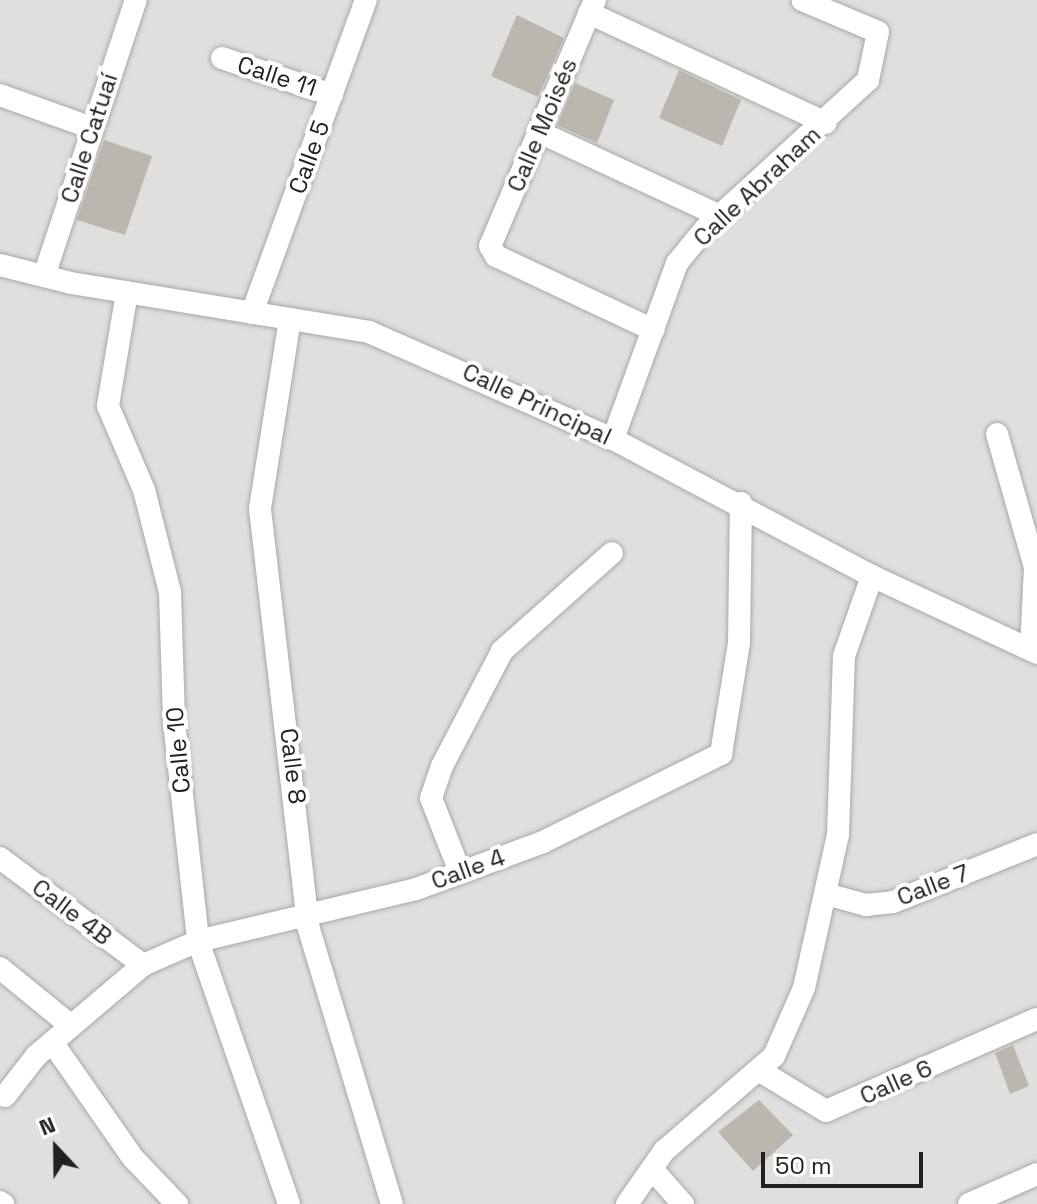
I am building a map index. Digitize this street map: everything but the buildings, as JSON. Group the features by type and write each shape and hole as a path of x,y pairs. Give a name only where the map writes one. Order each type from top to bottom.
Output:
{"street":[{"name":"Calle Catuaí","path":"44,276 136,0"},
{"name":"Calle 5","path":"252,313 366,0"},
{"name":"Calle Abraham","path":"613,439 677,263 720,216 826,123 868,80 878,32 802,0"},
{"path":"592,6 826,123"},
{"name":"Calle Moisés","path":"592,6 491,251 653,330"},
{"name":"Calle 11","path":"222,58 332,95"},
{"path":"0,95 92,128"},
{"path":"539,132 720,216"},
{"name":"Calle Principal","path":"0,265 127,292 369,332 613,439 741,503 872,576 1034,652"},
{"name":"Calle 10","path":"127,292 108,406 144,490 170,592 174,722 198,941 289,1204"},
{"name":"Calle 8","path":"290,319 260,509 308,916 392,1204"},
{"path":"997,434 1035,567 1034,652"},
{"name":"Calle 4","path":"5,1096 52,1042 143,965 198,941 308,916 460,872 543,842 721,754 739,643 741,503"},
{"path":"460,872 431,798 442,766 502,651 612,553"},
{"path":"627,1204 664,1151 774,1056 804,988 838,835 844,656 872,576"},
{"name":"Calle 7","path":"826,894 866,905 893,902 1037,844"},
{"name":"Calle 4B","path":"0,858 143,965"},
{"path":"0,968 70,1025"},
{"name":"Calle 6","path":"760,1071 826,1111 1037,1019"},
{"path":"52,1042 133,1158 177,1204"},
{"path":"652,1169 683,1204"},
{"path":"969,1204 1037,1174"}],"shaded area":[{"path":"0,0 1037,0 1037,1204 0,1204"}]}
